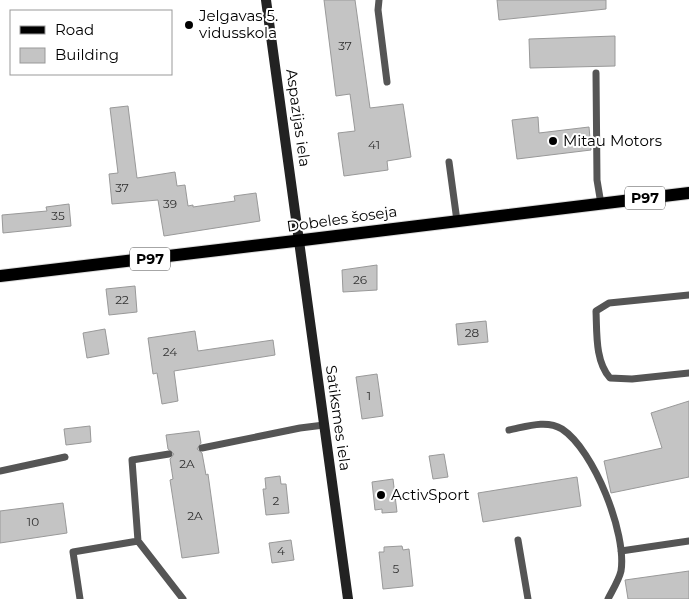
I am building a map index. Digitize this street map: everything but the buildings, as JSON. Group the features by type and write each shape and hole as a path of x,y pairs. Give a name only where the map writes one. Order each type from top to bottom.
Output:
{"main road":[{"name":"Dobeles šoseja","path":"0,276 689,193"}],"street":[{"name":"Aspazijas iela","path":"266,0 300,240"},
{"name":"Satiksmes iela","path":"300,240 348,599"}],"lane":[{"path":"379,0 378,10 387,82"},
{"path":"596,73 597,180 601,204"},
{"path":"449,162 457,221"},
{"path":"689,295 609,303 596,311 597,340 603,369 610,378 632,379 689,373"},
{"path":"509,430 539,424 561,429 580,449 600,481 615,517 621,551 621,572 608,599"},
{"path":"202,448 324,425"},
{"path":"169,454 132,460 138,541 183,599"},
{"path":"0,471 65,457"},
{"path":"518,540 528,599"},
{"path":"80,599 73,552 138,541"},
{"path":"621,551 689,541"}],"place":[{"name":"Jelgavas 5. vidusskola","path":"189,25"},
{"name":"Mitau Motors","path":"553,141"},
{"name":"ActivSport","path":"381,495"}]}
